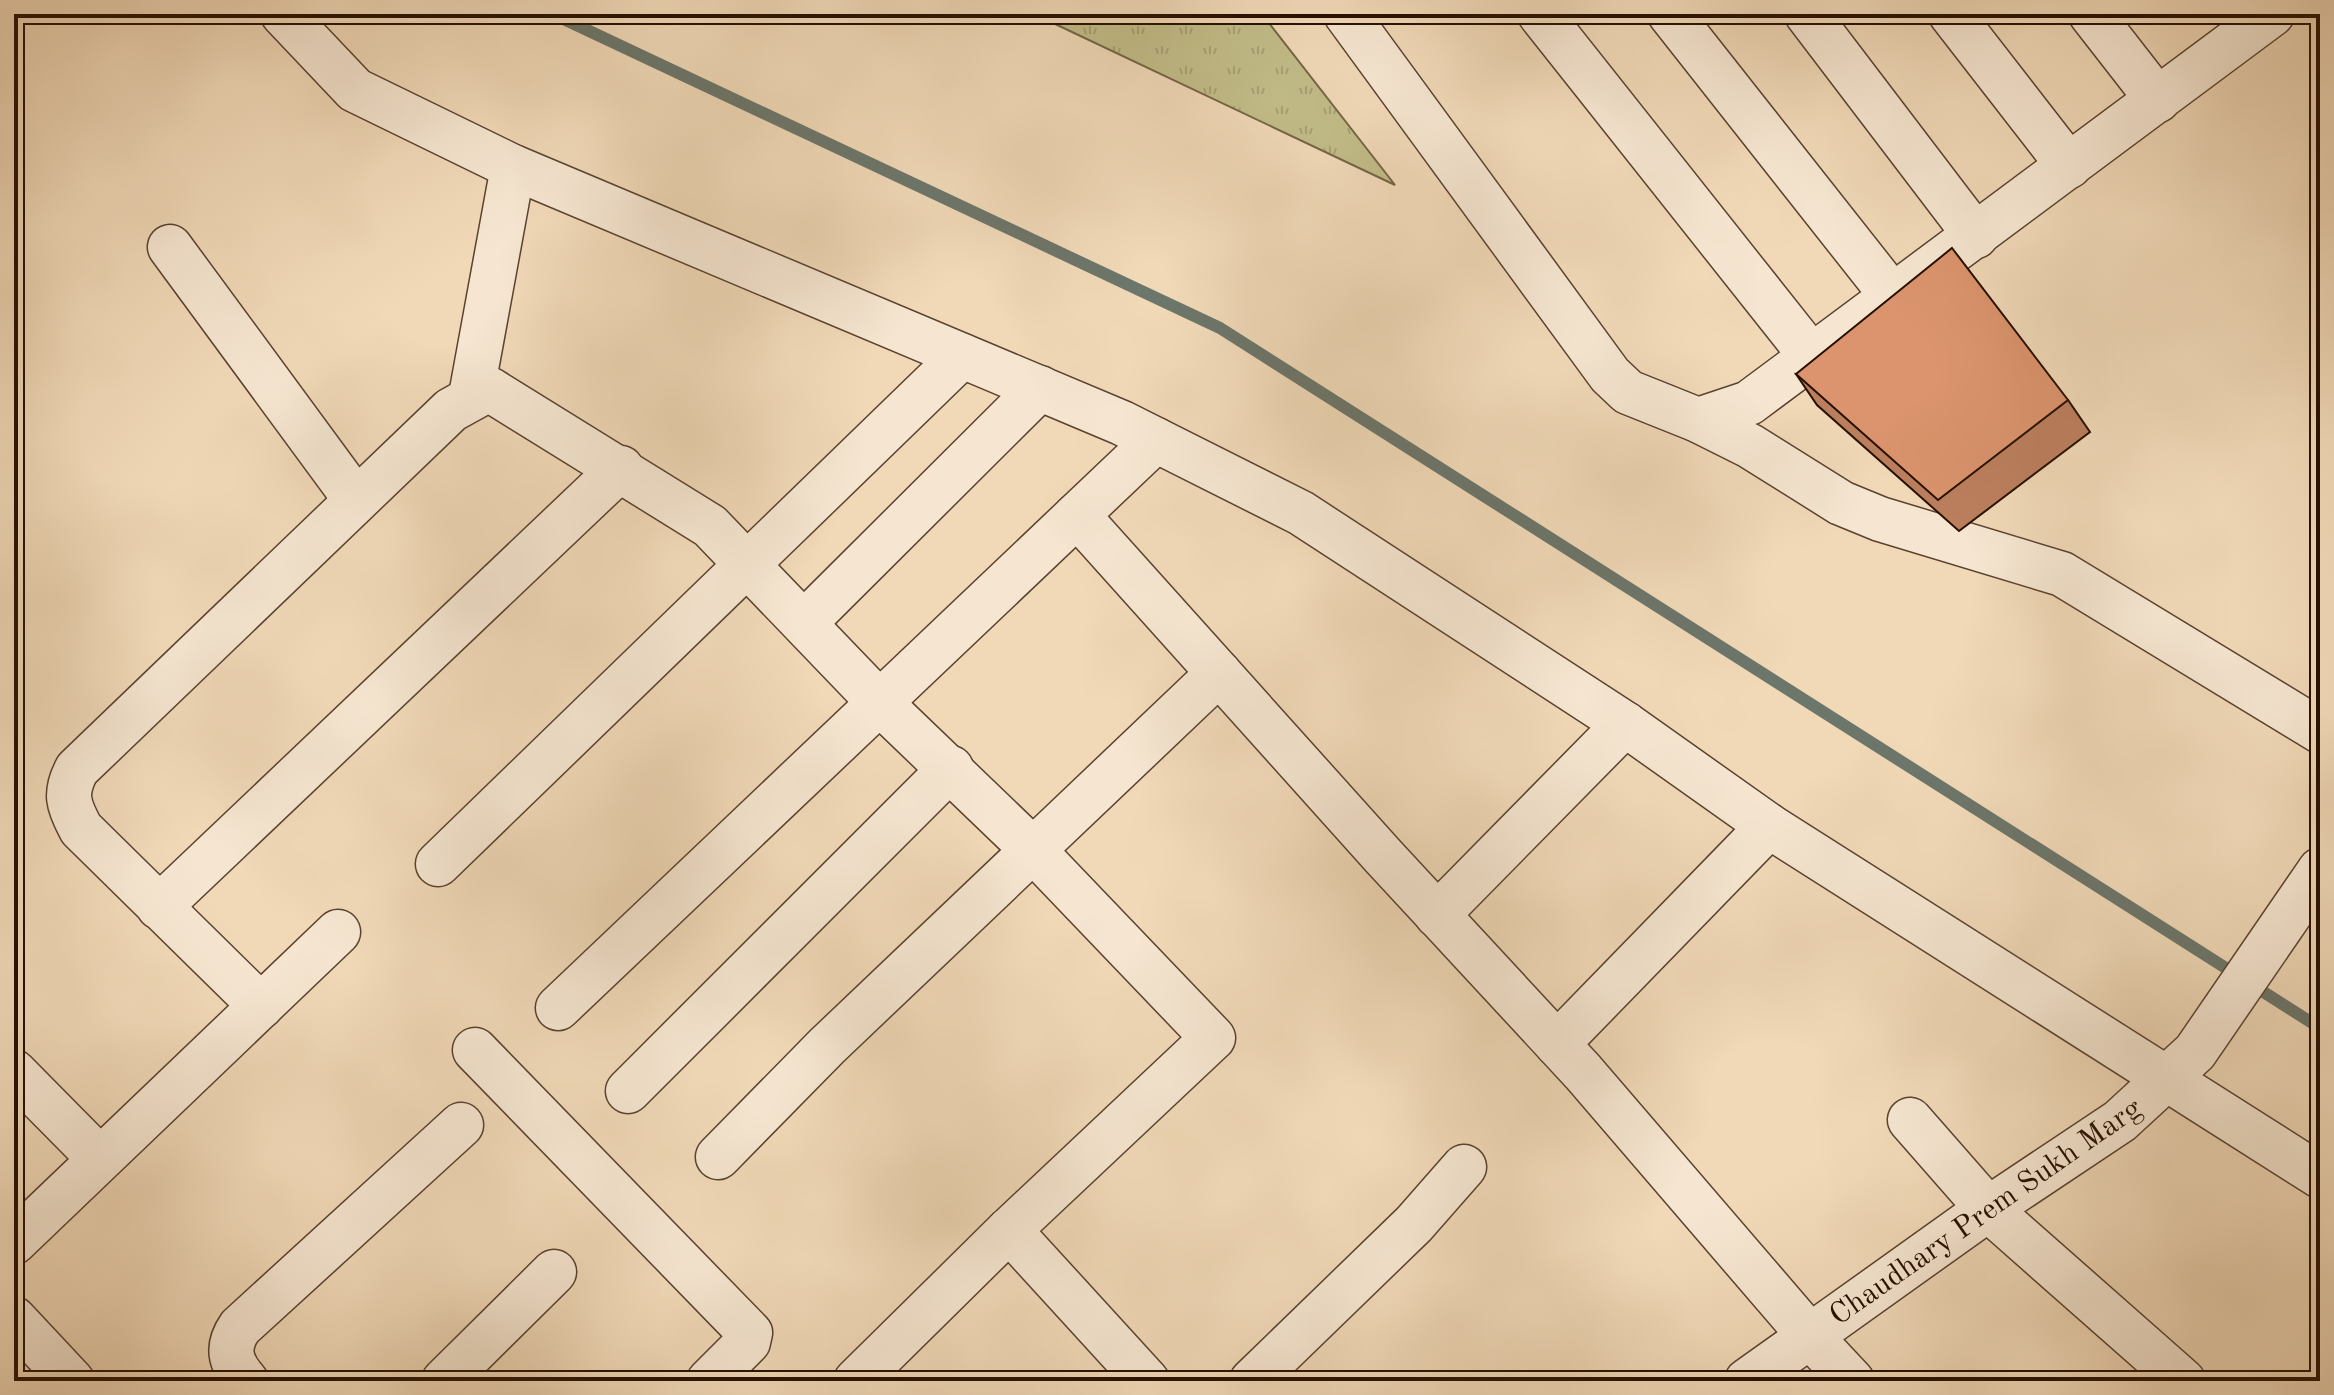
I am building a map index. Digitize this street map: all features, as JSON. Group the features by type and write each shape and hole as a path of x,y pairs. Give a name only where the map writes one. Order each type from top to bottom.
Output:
{"street":[{"path":"283,14 355,90 513,167 1040,388 1156,440 1301,513 1625,724 1769,826 2180,1065 2320,1176"},
{"path":"1540,14 1812,357"},
{"path":"1670,14 1894,298"},
{"path":"1807,14 1976,236"},
{"path":"1951,14 2069,166"},
{"path":"2091,14 2158,100"},
{"path":"1357,18 1610,375 1628,392 1698,420 1750,446 1841,503 1880,519 2062,574 2320,731"},
{"path":"1698,420 1749,403 1894,298 2158,100 2250,20"},
{"path":"471,396 513,167"},
{"path":"170,247 356,500"},
{"path":"438,864 962,356"},
{"path":"805,622 1040,388"},
{"path":"261,1006 81,829 70,809 66,789 77,769 451,410 471,396 489,389 621,468 710,526 880,703 1033,850 1213,1038 1009,1230 856,1381"},
{"path":"558,1008 1156,440"},
{"path":"159,907 621,468"},
{"path":"1077,515 1557,1044 1852,1381"},
{"path":"718,1157 827,1046 1219,673"},
{"path":"1437,915 1625,724"},
{"path":"628,1091 951,768"},
{"path":"1557,1044 1769,826"},
{"name":"Chaudhary Prem Sukh Marg","path":"1747,1381 1988,1209 2120,1121 2180,1065 2320,870"},
{"path":"14,1242 338,932"},
{"path":"475,1050 750,1333 748,1342 709,1381"},
{"path":"14,1072 100,1159"},
{"path":"1910,1120 1988,1209 2183,1381"},
{"path":"246,1381 230,1356 231,1340 240,1327 461,1125"},
{"path":"1252,1381 1414,1224 1464,1167"},
{"path":"1009,1230 1140,1379"},
{"path":"444,1381 554,1272"},
{"path":"14,1319 72,1381"}],"green space":[{"path":"1034,14 1262,14 1395,185"}],"building":[{"path":"1952,248 2068,400 1938,500 1796,374"}],"waterway":[{"path":"553,14 1220,328 2320,1028"}]}
